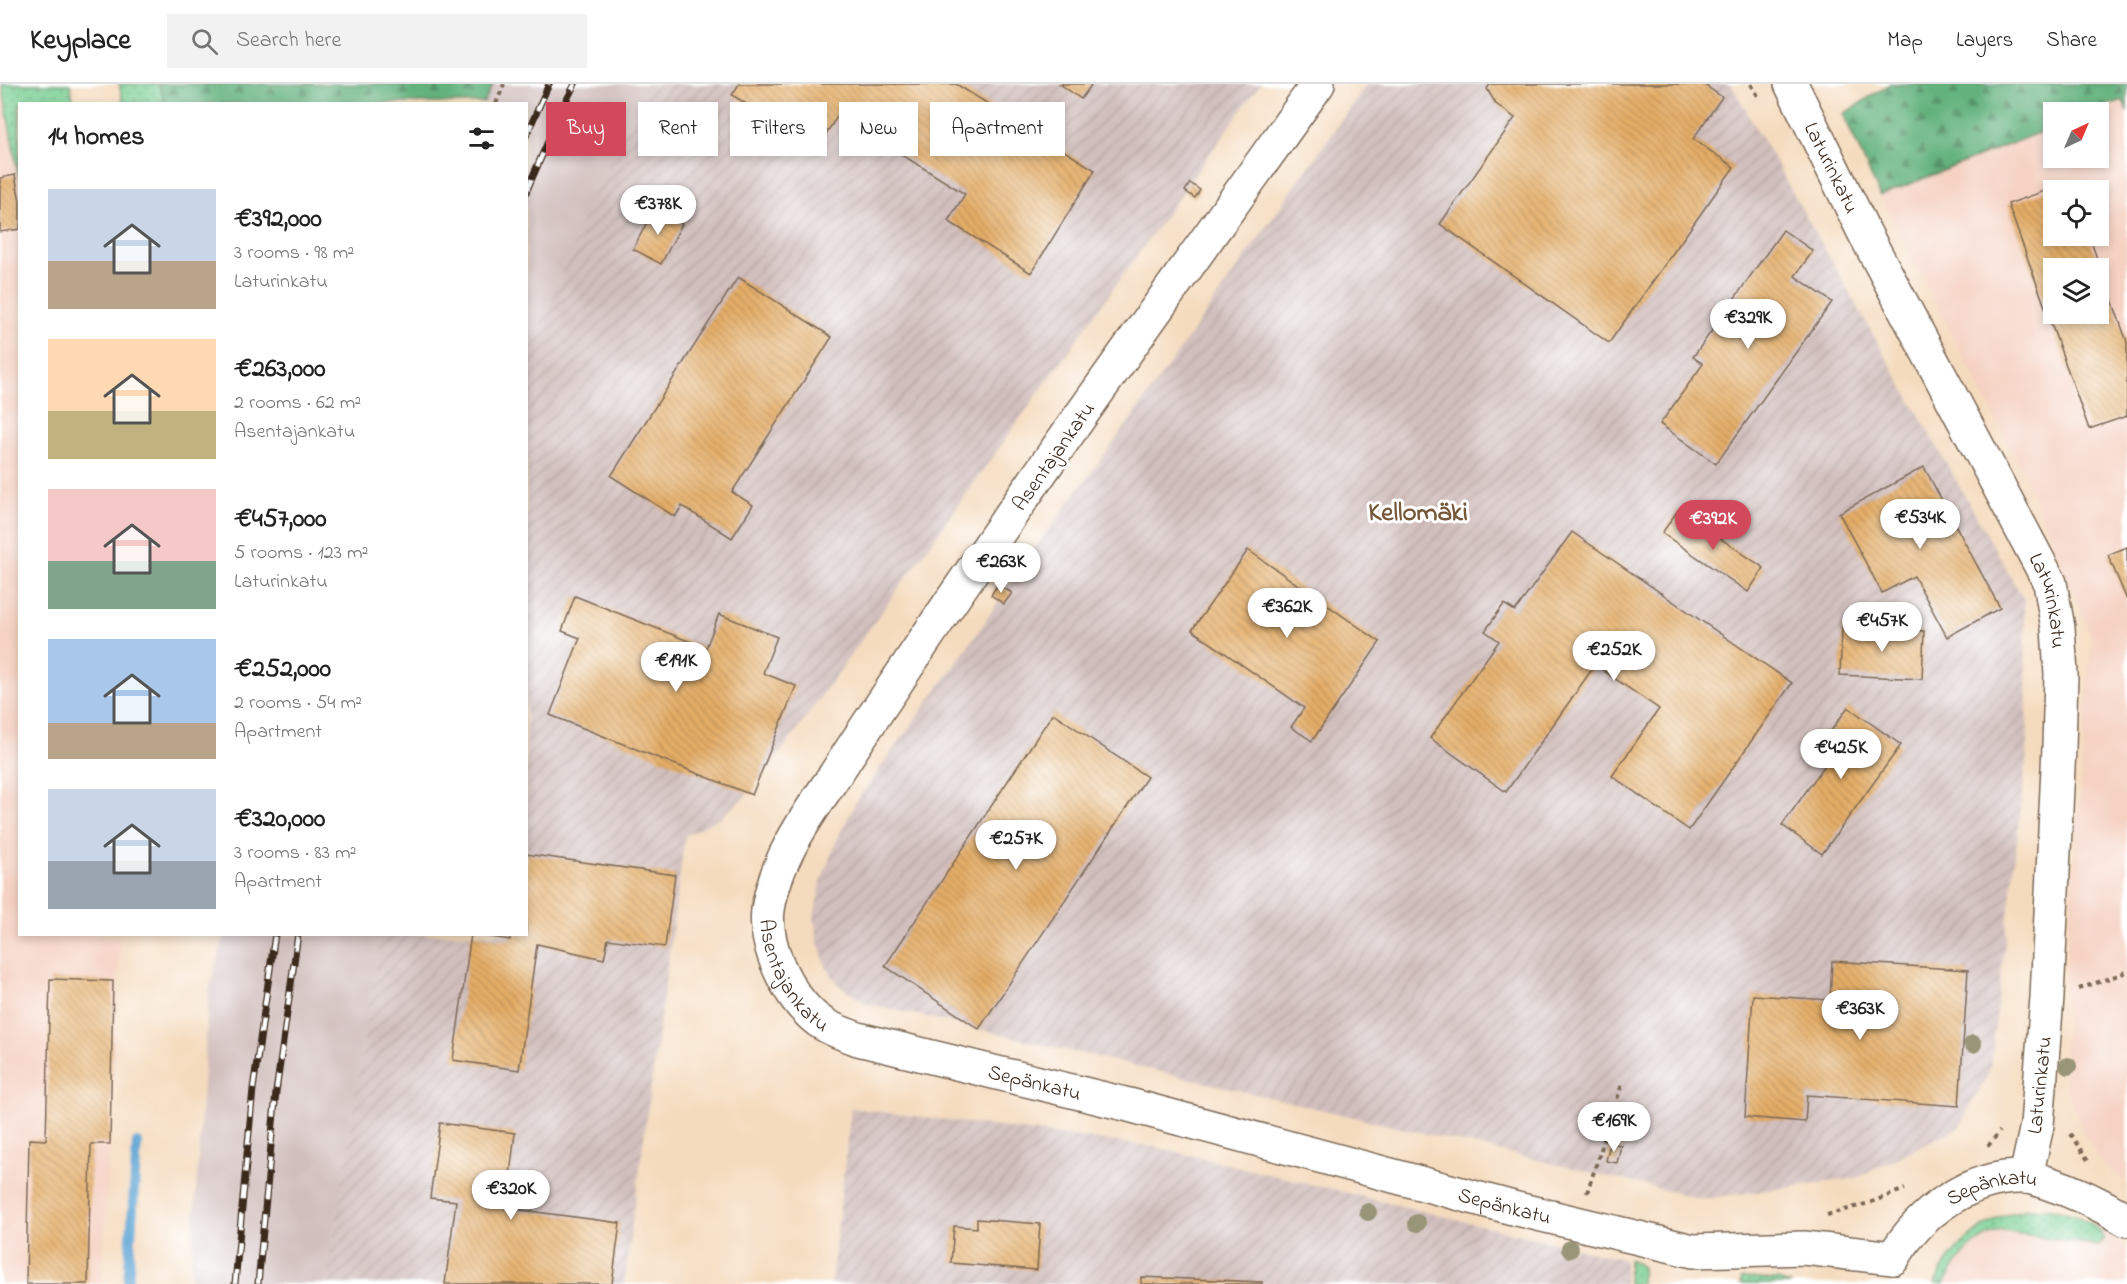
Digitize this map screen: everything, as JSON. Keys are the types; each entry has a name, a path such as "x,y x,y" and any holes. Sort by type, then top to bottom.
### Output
{"street":[{"name":"Asentajankatu","path":"858,1039 823,1024 800,1002 781,976 768,939 768,913 774,883 786,854 815,804 949,603 1318,84"},
{"name":"Laturinkatu","path":"1791,84 1864,231 2050,583 2058,628 2061,674 2047,997 2037,1125 2026,1177"},
{"name":"Sepänkatu","path":"858,1039 1129,1105 1513,1208 1693,1251 1804,1248 1893,1271 1904,1239 1930,1212 1981,1182 2026,1177 2074,1192 2127,1220"}],"path":[{"path":"497,102 504,84"},
{"path":"1751,84 1761,102"},
{"path":"2047,997 2083,988 2127,972"},
{"path":"1586,1196 1623,1084"},
{"path":"1984,1149 1992,1143 2001,1129"},
{"path":"1824,1216 1869,1203 1909,1187"}],"shaded area":[{"path":"0,84 3,84 18,168 18,936 118,936 120,957 102,1284 0,1284"},
{"path":"493,84 649,84 626,129 626,102 546,102 546,156 612,156 599,182 528,354 528,102 485,102"},
{"path":"649,84 1260,84 789,741 750,792 721,817 685,836 624,1284 326,1284 380,936 528,936 528,354 599,182 612,156 626,156 626,129 638,106 638,156 718,156 718,102 640,102"},
{"path":"1367,84 1731,84 2024,600 2028,745 1990,1070 1959,1127 1857,1178 1703,1199 866,1003 839,986 826,966 817,939 814,916 822,878 837,840 857,800 974,638 1031,553 1131,419"},
{"path":"2123,99 2127,112 2127,1181 2106,1168 2085,1136 2064,1085 2066,968 2092,638 2021,468 1880,196 2043,131 2043,168 2109,168 2109,105"},
{"path":"224,936 380,936 326,1284 190,1284 209,990"},
{"path":"851,1108 1156,1147 1625,1260 1624,1284 831,1284"},
{"path":"2027,1209 2054,1209 2083,1219 2127,1247 2127,1284 1935,1284 1945,1265 1974,1232 2002,1216"}],"green space":[{"path":"2,84 70,84 74,102 18,102 18,173"},
{"path":"119,84 161,84 166,102 123,102"},
{"path":"159,84 493,84 484,102 164,102"},
{"path":"1890,84 2127,84 2127,112 2123,100 2109,105 2109,102 2043,102 2043,131 1880,196 1843,114"},
{"path":"2027,1209 2051,1209 2074,1215 2090,1223 2104,1239 2099,1246 2002,1231 1991,1234 1974,1244 1955,1266 1944,1284 1935,1284 1946,1263 1970,1237 2006,1214"},
{"path":"1629,1259 1642,1267 1641,1284 1628,1284"},
{"path":"1742,1278 1778,1280 1791,1284 1740,1284"}],"building":[{"path":"739,84 956,84 985,102 930,102 930,156 1065,156 1065,151 1095,170 1031,273 948,221 965,194 904,156 918,156 918,102 839,102 839,116 827,132 827,102 743,102 732,95"},
{"path":"1060,84 1092,84 1081,99"},
{"path":"1490,84 1703,84 1722,97 1693,139 1734,167 1609,343 1440,224 1515,118 1496,104 1487,89"},
{"path":"15,175 18,191 18,229 0,232 0,178"},
{"path":"1190,183 1200,190 1195,198 1185,191"},
{"path":"2043,192 2043,246 2093,246 2097,258 2043,258 2043,301 2008,204"},
{"path":"654,209 682,224 661,264 633,249"},
{"path":"1783,230 1813,251 1795,276 1832,302 1716,464 1660,424 1703,364 1693,357"},
{"path":"738,277 832,337 732,492 753,505 732,538 682,506 675,517 611,476"},
{"path":"2109,292 2127,342 2127,416 2089,429 2051,324 2109,324"},
{"path":"1924,467 2000,608 1947,637 1914,576 1882,593 1839,513"},
{"path":"1678,510 1764,568 1748,592 1662,533"},
{"path":"1572,532 1792,683 1689,830 1612,776 1659,709 1595,665 1506,792 1430,738 1499,641 1485,631 1504,604 1515,611"},
{"path":"2127,547 2127,600 2108,555"},
{"path":"1248,550 1380,642 1312,741 1291,727 1304,708 1192,630"},
{"path":"998,584 1012,593 1004,604 991,595"},
{"path":"575,596 706,648 719,614 777,637 763,673 796,686 752,795 550,715 580,638 562,631"},
{"path":"1842,627 1924,631 1922,679 1840,675"},
{"path":"1848,707 1901,745 1822,854 1782,825 1835,751 1823,742"},
{"path":"1053,713 1147,777 979,1029 885,966"},
{"path":"528,854 675,875 665,947 608,939 604,959 537,944 519,1070 453,1060 471,936 510,940 510,936 528,936"},
{"path":"1832,961 1968,970 1959,1106 1807,1095 1805,1122 1745,1117 1753,995 1830,1000"},
{"path":"50,979 113,981 110,1144 91,1144 88,1284 26,1284 29,1139 46,1140"},
{"path":"440,1123 515,1133 506,1208 620,1223 612,1284 445,1284 456,1201 430,1198"},
{"path":"1610,1143 1621,1145 1617,1163 1606,1161"},
{"path":"977,1219 1040,1224 1037,1270 951,1263 954,1226 977,1228"},
{"path":"1141,1277 1262,1282 1262,1284 1141,1284"}],"waterway":[{"path":"128,1284 137,1143"}],"railway":[{"path":"528,131 549,84"},
{"path":"528,187 575,84"},
{"path":"235,1284 253,1089 275,936"},
{"path":"258,1284 276,1092 298,936"}],"district":[{"name":"Kellomäki","path":"1418,511"}]}
